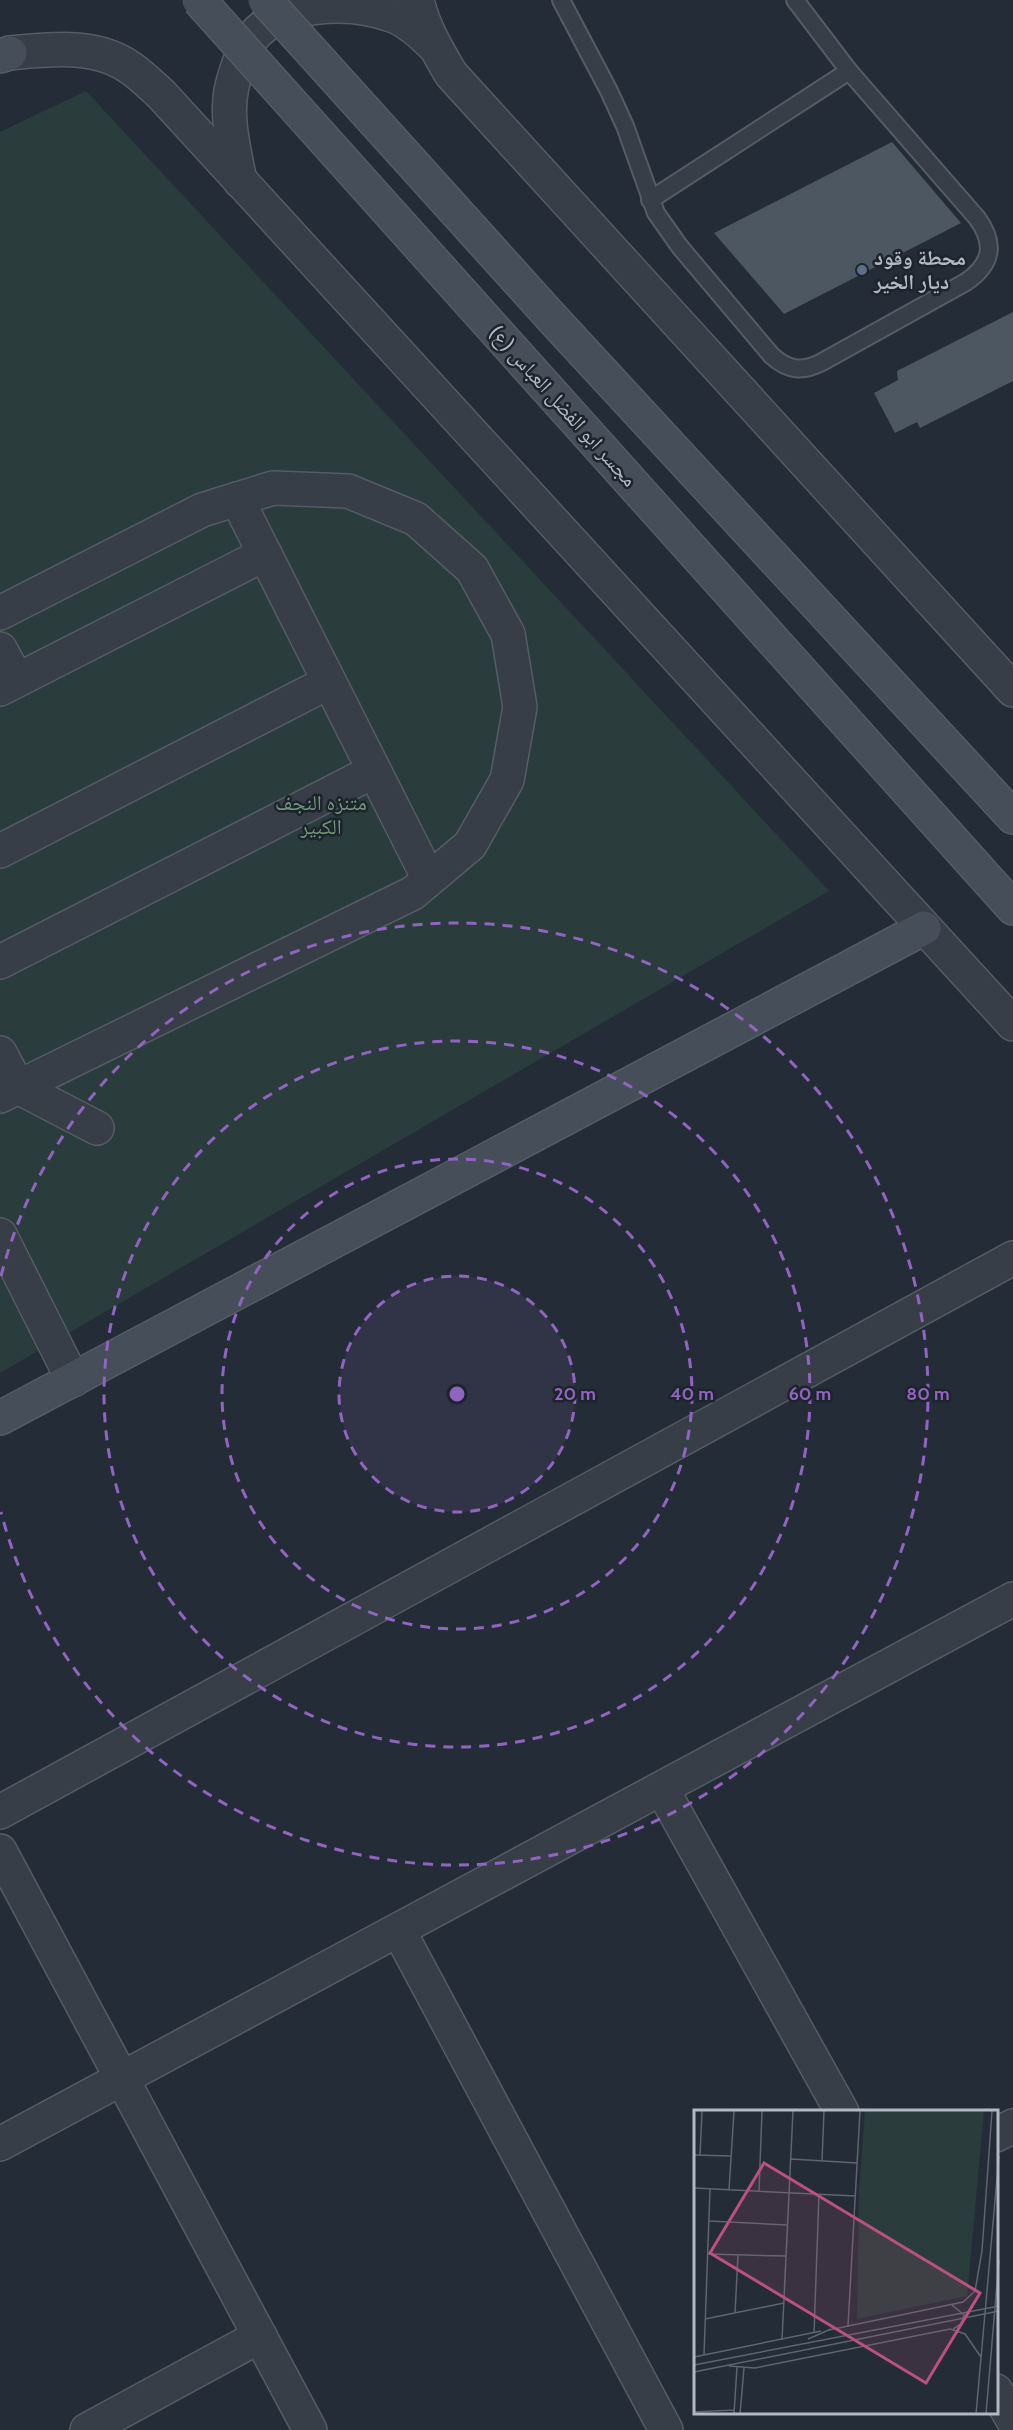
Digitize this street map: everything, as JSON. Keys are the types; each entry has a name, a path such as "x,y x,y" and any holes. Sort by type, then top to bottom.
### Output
{"main road":[{"name":"مجسر ابو الفضل العباس (ع)","path":"199,0 1013,908"},
{"path":"266,0 552,318 1013,817"},
{"path":"0,1419 924,928"}],"street":[{"path":"417,0 421,17 434,46 451,74 1013,690"},
{"path":"240,181 230,129 232,87 250,40 265,23 290,10 310,5 334,2 356,3 399,18 418,30 434,46"},
{"path":"5,55 55,49 94,52 130,68 160,94 1013,1024"},
{"path":"0,613 202,510 273,488 348,491 416,519 472,569 508,634 520,707 507,780 470,845 413,893 9,1092"},
{"path":"237,499 429,879"},
{"path":"0,649 6,681 265,554"},
{"path":"0,851 329,682"},
{"path":"0,962 374,771"},
{"path":"0,1053 9,1092"},
{"path":"9,1092 97,1128"},
{"path":"0,1235 73,1380"},
{"path":"0,1812 1013,1258"},
{"path":"0,2144 1013,1599"},
{"path":"662,1789 841,2110"},
{"path":"0,1851 310,2430"},
{"path":"399,1931 666,2430"},
{"path":"998,2134 1013,2126"},
{"path":"87,2430 260,2336"},
{"path":"998,2394 1013,2420"}],"lane":[{"path":"561,0 617,109 639,163 650,200 667,230 772,356 782,365 796,369 816,365 966,282 978,273 987,261 989,246 986,230 849,71 795,0"},
{"path":"650,200 849,71"}],"green space":[{"name":"متنزه النجف الكبير","path":"86,91 829,891 0,1373 0,132"}],"building":[{"path":"892,142 961,223 784,314 714,233"},
{"path":"1013,312 1013,381 920,428 917,422 895,433 874,393 898,380 897,371"}],"place":[{"name":"محطة وقود ديار الخير","path":"862,270"}]}
